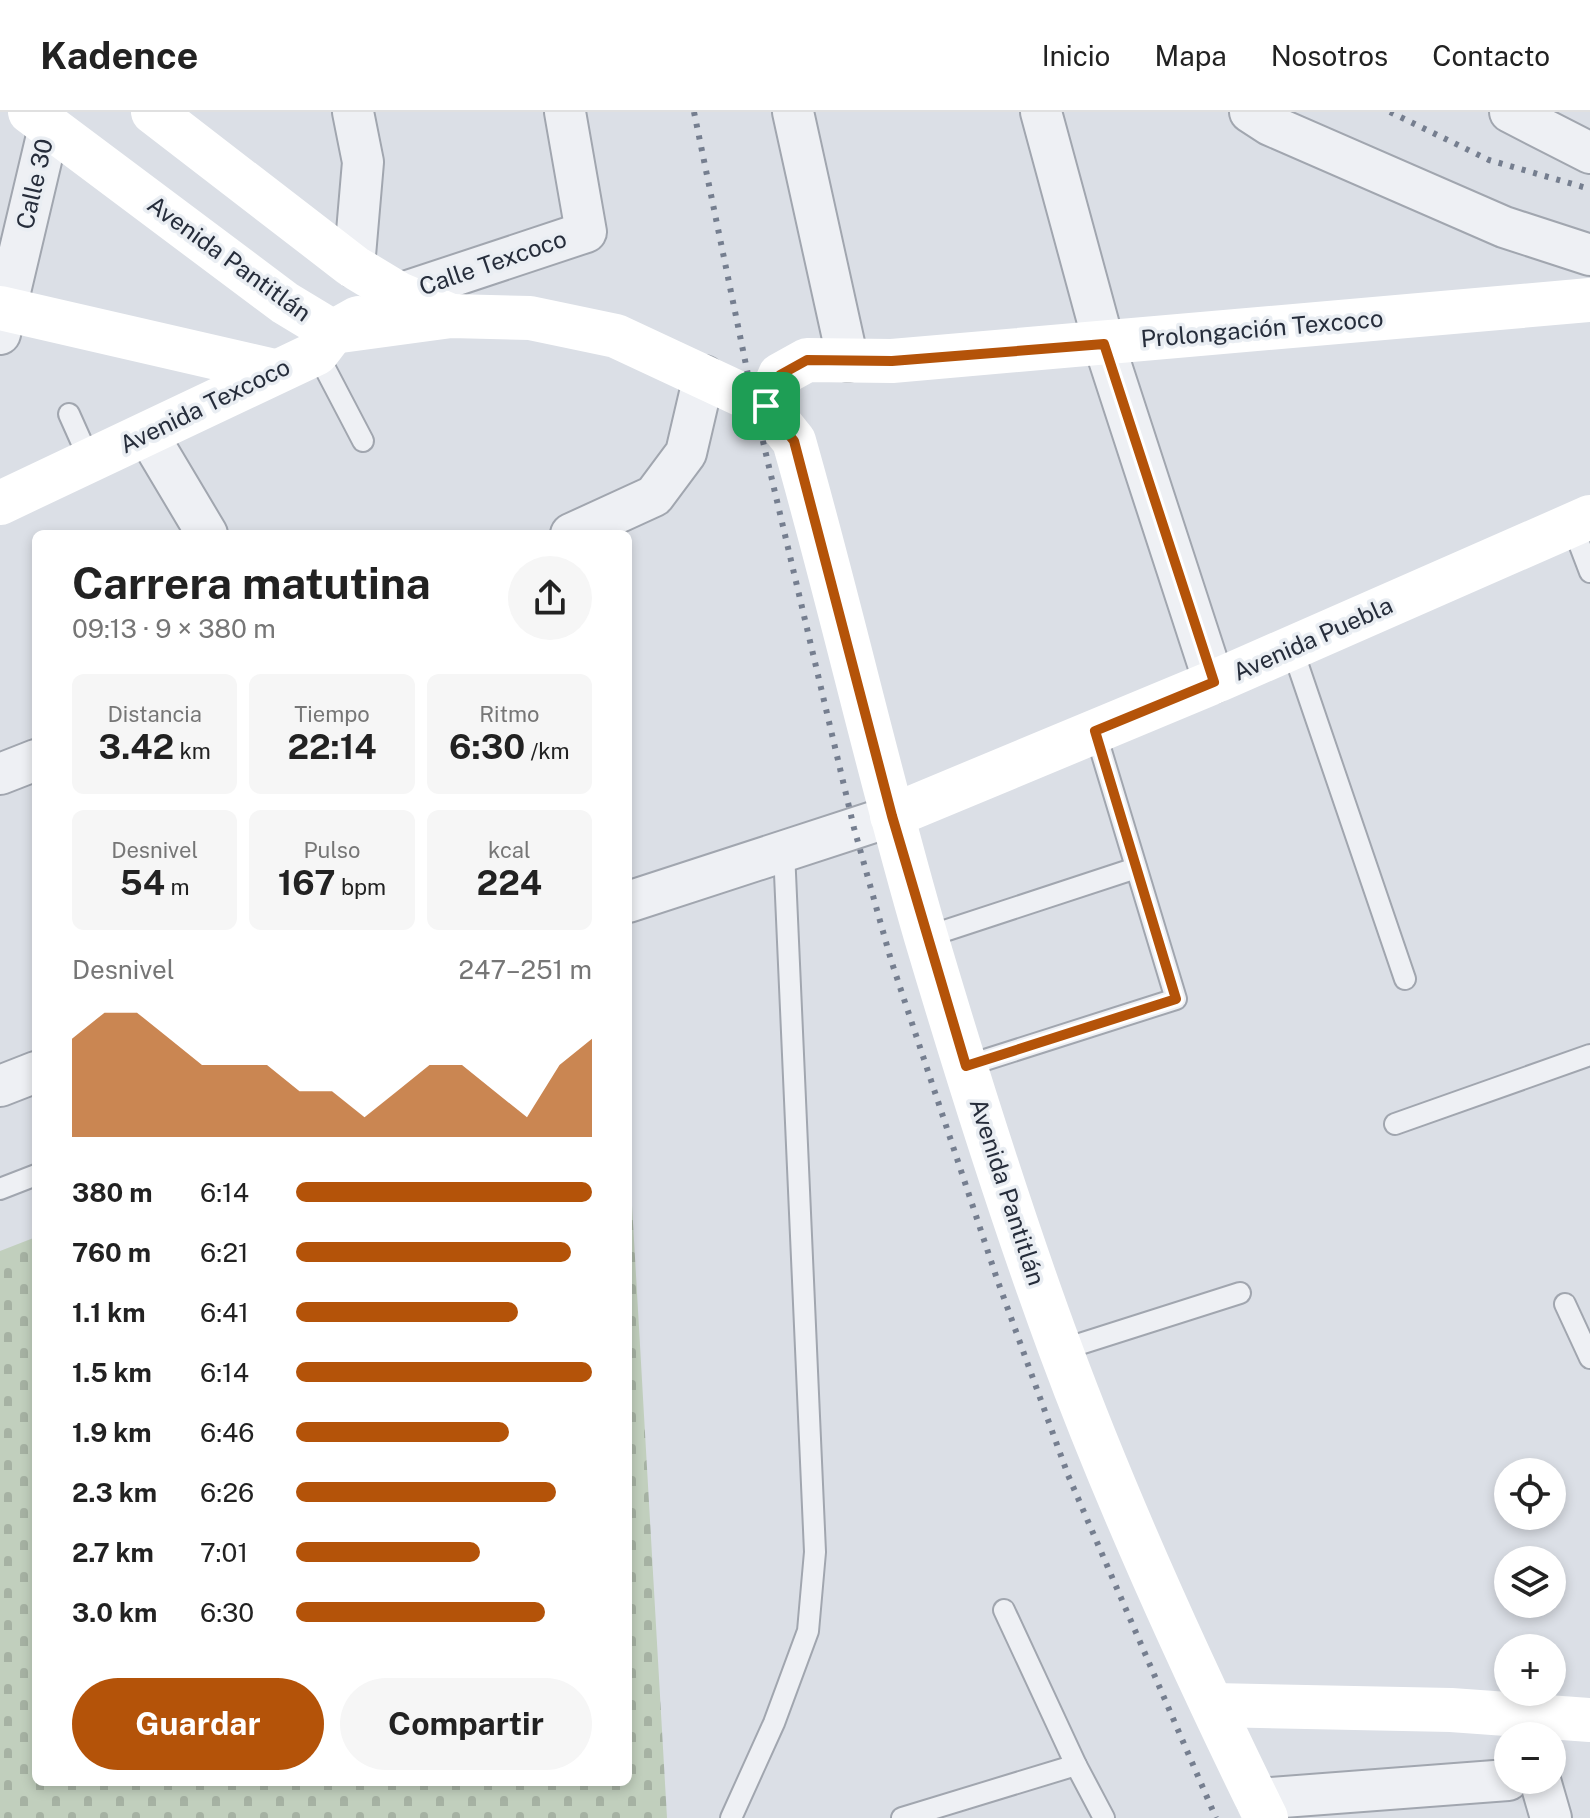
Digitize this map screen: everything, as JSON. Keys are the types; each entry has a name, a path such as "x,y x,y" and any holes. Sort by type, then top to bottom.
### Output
{"main road":[{"name":"Avenida Pantitlán","path":"153,112 354,267 399,294 451,316"},
{"name":"Avenida Pantitlán","path":"39,119 285,303 325,342 451,316 530,318 616,336 766,406 794,441 926,937 1010,1204 1061,1350 1144,1556 1262,1809"},
{"name":"Avenida Texcoco","path":"0,503 148,435 274,371 399,294"},
{"name":"Prolongación Texcoco","path":"766,406 780,375 807,360 892,361 1590,300"},
{"path":"2,317 274,371"},
{"name":"Avenida Puebla","path":"892,816 1214,682 1581,521"},
{"path":"1213,1705 1451,1710 1590,1720"}],"street":[{"path":"353,112 363,162 354,267"},
{"name":"Calle Texcoco","path":"399,294 586,232 565,112"},
{"path":"793,112 848,361"},
{"path":"1041,112 1104,344 1214,682"},
{"path":"1250,112 1270,125 1504,227 1590,255"},
{"path":"1510,112 1590,153"},
{"name":"Calle 30","path":"2,317 39,119"},
{"path":"580,530 654,496 686,453 704,376"},
{"path":"148,435 205,530"},
{"path":"0,774 32,762"},
{"name":"Avenida Puebla","path":"632,901 892,816"},
{"path":"0,1086 32,1074"},
{"path":"1262,1809 1494,1782"},
{"path":"1544,1794 1551,1818"}],"lane":[{"path":"325,342 363,441"},
{"path":"69,414 90,461"},
{"path":"1581,521 1590,572"},
{"path":"1292,648 1405,979"},
{"path":"966,1066 1176,999 1095,731"},
{"path":"731,1818 774,1723 808,1631 815,1552 784,851"},
{"path":"926,937 1136,868"},
{"path":"1395,1124 1590,1055"},
{"path":"0,1189 32,1177"},
{"path":"1061,1350 1240,1293"},
{"path":"1565,1304 1590,1358"},
{"path":"1004,1610 1104,1818"},
{"path":"902,1818 1076,1765"}],"green space":[{"path":"632,1205 667,1818 0,1818 0,1251 32,1239 32,1786 632,1786"}],"railway":[{"path":"694,112 753,399 854,828 891,960 997,1279 1068,1475 1216,1818"},
{"path":"1390,112 1489,160 1590,189"}],"route":[{"path":"1104,344 1214,682 1095,731 1176,999 966,1066 892,816 794,441 766,406 780,375 807,360 892,361 1104,344"}]}
